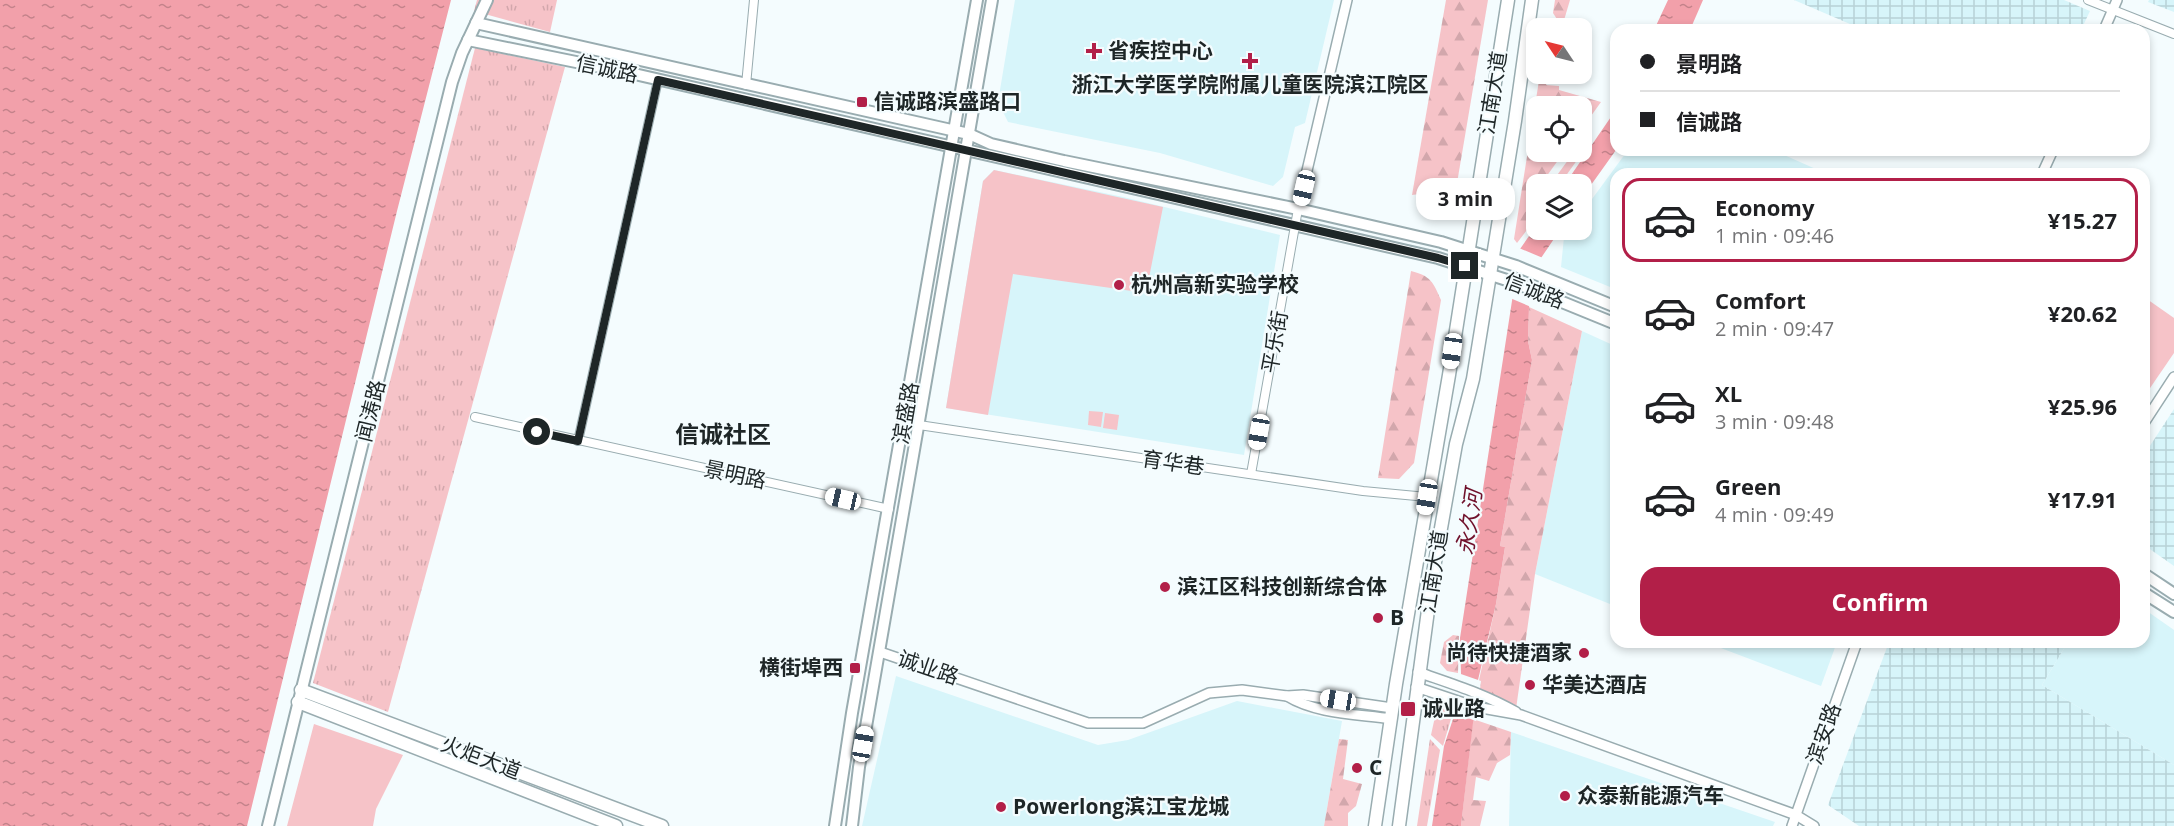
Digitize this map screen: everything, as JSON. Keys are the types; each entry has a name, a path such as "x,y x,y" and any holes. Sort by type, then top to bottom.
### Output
{"main road":[{"name":"闻涛路","path":"268,826 452,82 487,0"},
{"name":"滨盛路","path":"835,826 852,713 977,0"},
{"name":"滨盛路","path":"852,826 859,767 992,0"},
{"name":"江南大道","path":"1375,826 1508,0"},
{"name":"江南大道","path":"1399,826 1433,573 1456,444 1473,379 1532,0"},
{"name":"信诚路","path":"476,23 969,134 991,144 1064,161 1299,209 1441,242 1516,266 1610,304"},
{"name":"信诚路","path":"468,40 658,80 1438,258 1513,282 1610,321"},
{"path":"2150,578 2174,594"},
{"path":"2150,597 2174,612"},
{"name":"火炬大道","path":"299,696 616,826"},
{"name":"火炬大道","path":"299,696 662,826"}],"street":[{"path":"746,85 754,0"},
{"name":"平乐街","path":"1251,474 1295,226 1347,0"},
{"path":"2088,0 2147,24"},
{"path":"2107,24 2117,0"},
{"path":"2150,25 2174,34"},
{"path":"578,441 658,80"},
{"path":"2150,414 2174,377"},
{"name":"景明路","path":"476,417 889,509"},
{"name":"育华巷","path":"919,425 1363,491 1427,497"},
{"name":"滨安路","path":"1792,826 1855,648"},
{"name":"诚业路","path":"880,652 1088,723 1143,723 1209,693 1242,690 1287,696 1303,695 1392,714"},
{"path":"1419,672 1497,701 1521,715 1796,815 1814,826"},
{"path":"1416,687 1485,710 1521,715"}],"shaded area":[{"path":"1015,0 1334,0 1305,123 1295,127 1283,177 1273,186 1160,153 1008,122 998,102"},
{"path":"1794,0 2064,0 2090,11 2084,24 1850,24"},
{"path":"2149,0 2174,0 2174,12 2148,2"},
{"path":"1624,156 1786,156 1814,168 1615,168"},
{"name":"杭州高新实验学校","path":"994,170 1123,197 1280,235 1244,455 946,408 983,181"},
{"path":"1610,175 1610,287 1561,267 1564,240 1592,240 1592,199"},
{"path":"1582,331 1610,344 1610,604 1535,574"},
{"path":"2174,409 2174,566 2150,549 2150,446"},
{"path":"2150,613 2174,630 2174,765 2042,685 2064,648 2150,648"},
{"path":"1721,648 1835,648 1821,686"},
{"path":"1887,648 2064,648 2042,685 2174,765 2174,826 1859,826 1828,805"},
{"path":"896,676 1098,745 1128,740 1237,701 1342,721 1324,826 862,826"},
{"path":"1511,732 1775,822 1773,826 1509,826"}],"green space":[{"path":"477,0 557,0 550,32 474,11"},
{"path":"1446,0 1488,0 1456,189 1412,195"},
{"path":"1555,0 1570,0 1565,18 1556,18 1553,13"},
{"path":"475,48 565,67 388,712 313,683"},
{"path":"1538,84 1546,84 1559,86 1559,90 1580,96 1537,96"},
{"path":"1592,99 1601,102 1592,115"},
{"path":"1526,162 1557,162 1548,174 1526,174 1526,231 1517,243 1514,239"},
{"path":"1567,162 1576,162 1567,174 1558,174"},
{"path":"994,170 1163,207 1146,293 1013,274 988,415 946,408 983,181"},
{"path":"1411,271 1423,275 1430,281 1441,300 1414,463 1399,479 1378,478"},
{"path":"2150,301 2174,318 2174,353 2150,388"},
{"path":"1529,307 1582,331 1535,574 1516,709 1477,689 1496,604 1505,547 1500,546 1532,360 1528,341"},
{"path":"1089,411 1103,412 1101,427 1088,425"},
{"path":"1105,413 1119,415 1117,430 1103,428"},
{"path":"1453,635 1459,636 1458,673 1447,671 1440,663 1444,642"},
{"path":"1443,708 1453,712 1443,746 1431,735 1436,712"},
{"path":"1473,719 1511,732 1510,755 1497,763 1489,781 1476,777 1473,800 1486,801 1480,826 1461,826"},
{"path":"314,724 403,755 376,809 373,826 287,826"},
{"path":"1339,739 1348,740 1343,779 1362,784 1356,806 1348,813 1348,826 1324,826"},
{"path":"1430,739 1440,750 1427,826 1417,826"}],"water":[{"path":"0,0 451,0 397,211 247,826 0,826"},
{"path":"1668,0 1703,0 1693,24 1657,24"},
{"path":"1610,118 1612,156 1592,184 1592,174 1572,174 1580,162 1592,162 1592,145"},
{"path":"1526,240 1553,240 1541,258 1529,307 1528,341 1532,360 1500,546 1505,547 1496,604 1478,680 1461,826 1432,826 1444,746 1456,710 1461,674 1460,638 1520,249"}],"pier":[{"path":"1519,248 1543,258 1531,307 1510,298"},
{"path":"1458,673 1481,681 1476,721 1452,712"}],"place":[{"name":"省疾控中心","path":"1094,51"},
{"name":"浙江大学医学院附属儿童医院滨江院区","path":"1250,61"},
{"name":"信诚路滨盛路口","path":"862,102"},
{"name":"杭州高新实验学校","path":"1119,285"},
{"name":"滨江区科技创新综合体","path":"1165,587"},
{"name":"B","path":"1378,618"},
{"name":"尚待快捷酒家","path":"1584,653"},
{"name":"横街埠西","path":"855,668"},
{"name":"华美达酒店","path":"1530,685"},
{"name":"诚业路","path":"1408,709"},
{"name":"C","path":"1357,768"},
{"name":"众泰新能源汽车","path":"1565,796"},
{"name":"Powerlong滨江宝龙城","path":"1001,807"}],"district":[{"name":"信诚社区","path":"723,435"}],"route":[{"path":"537,432 578,441 658,80 1465,266"}],"water label":[{"name":"永久河","path":"1469,522"}]}
